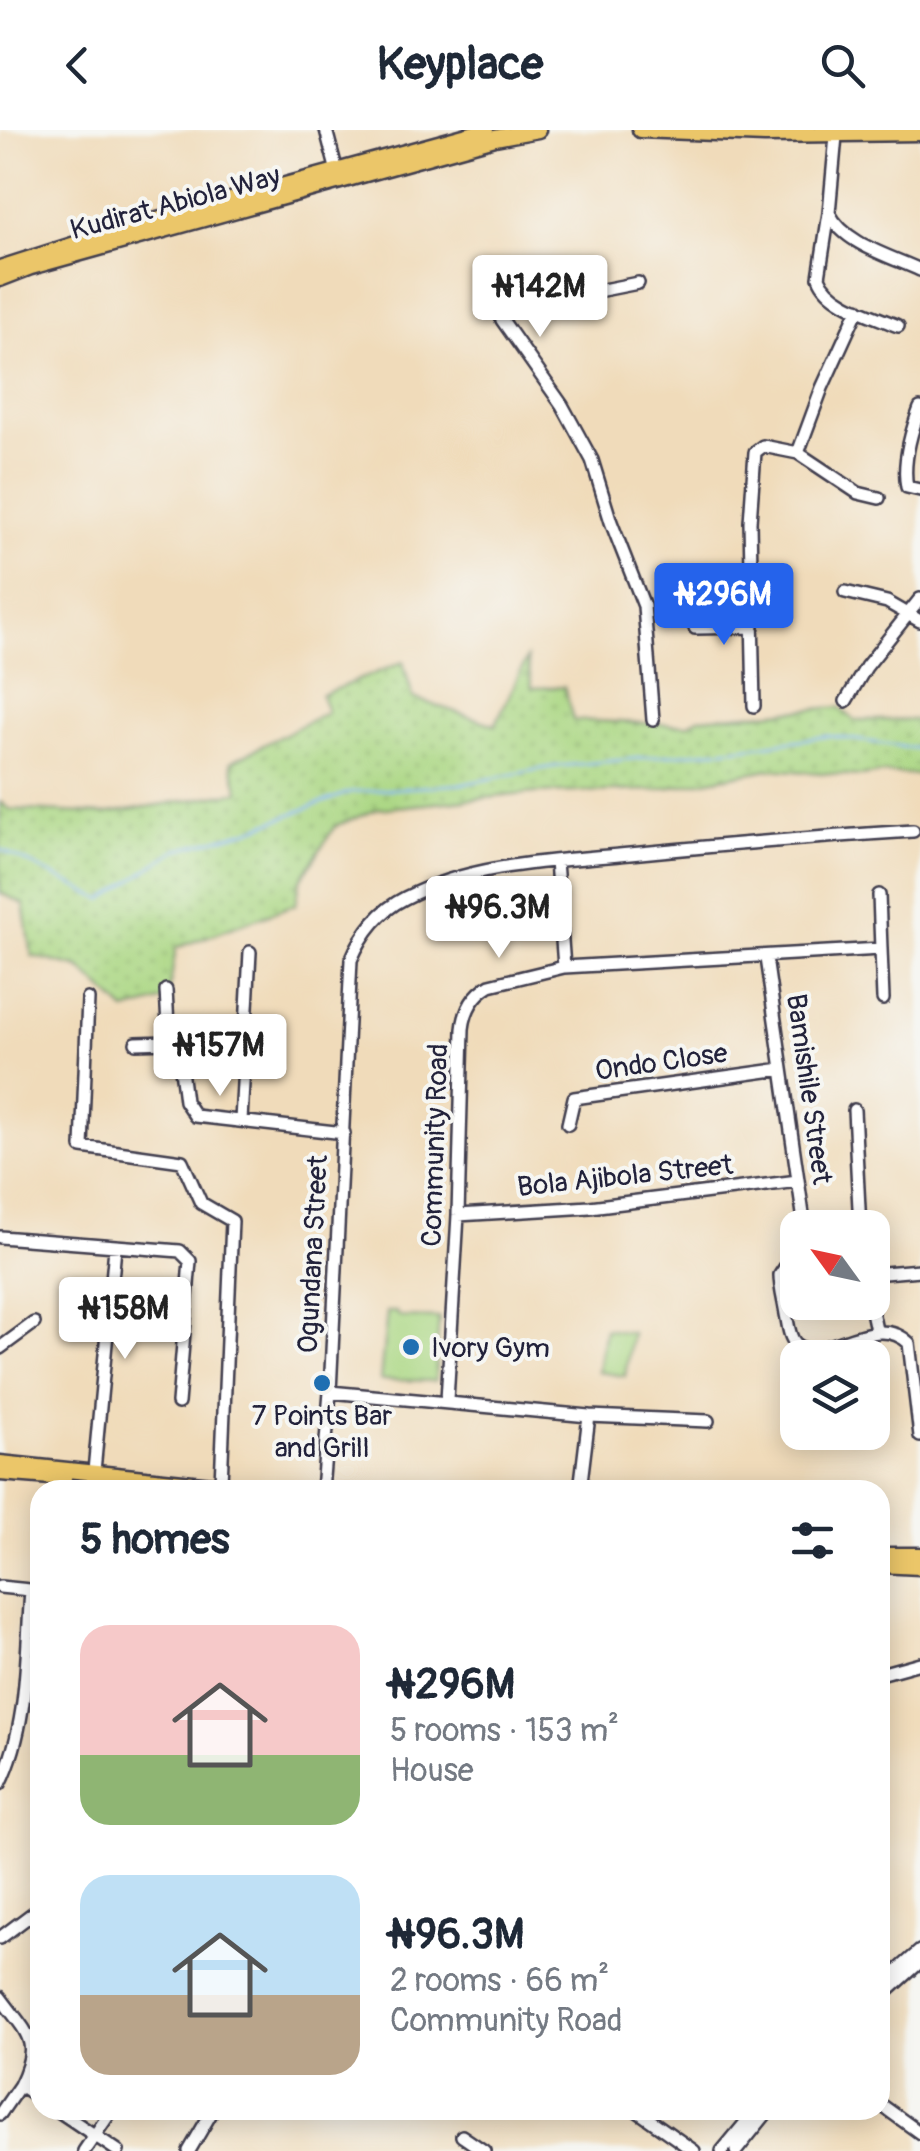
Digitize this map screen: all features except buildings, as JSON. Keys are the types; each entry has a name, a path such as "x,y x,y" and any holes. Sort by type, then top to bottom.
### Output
{"main road":[{"name":"Kudirat Abiola Way","path":"0,280 486,130"},
{"name":"Kudirat Abiola Way","path":"0,268 58,248 338,176 538,130"},
{"path":"640,130 836,136 920,133"},
{"path":"0,1463 181,1480"},
{"path":"0,1474 56,1480"},
{"path":"890,1555 920,1555"},
{"path":"890,1566 920,1568"}],"street":[{"path":"326,130 338,176"},
{"path":"836,136 819,277 827,291 898,326"},
{"path":"829,213 840,230 920,270"},
{"path":"638,282 512,308 502,320 562,405 592,460 644,606 653,720"},
{"path":"798,453 858,308"},
{"path":"913,488 905,476 912,428 920,408"},
{"path":"754,706 750,522 755,452 764,446 798,453 858,493 879,498"},
{"path":"844,592 887,602 920,621"},
{"path":"846,701 866,667 920,599"},
{"path":"695,628 753,627"},
{"name":"Ogundana Street","path":"323,1480 344,1133 350,960 360,938 378,917 401,899 436,884 485,871 556,861 913,831"},
{"path":"556,861 564,967"},
{"path":"879,895 883,999"},
{"name":"Community Road","path":"448,1400 465,1015 480,991 490,984 564,967 881,949"},
{"path":"241,1121 250,952"},
{"name":"Bamishile Street","path":"766,958 802,1210"},
{"path":"166,990 170,1042"},
{"path":"88,999 82,1147 182,1161 201,1203 232,1221 220,1480"},
{"path":"136,1044 170,1042 178,1046 185,1101 190,1110 207,1119 344,1133"},
{"name":"Ondo Close","path":"568,1124 574,1098 782,1069"},
{"path":"854,1110 859,1210"},
{"name":"Bola Ajibola Street","path":"458,1216 590,1207 798,1180"},
{"path":"0,1237 180,1251 190,1261 178,1403"},
{"path":"94,1471 115,1248"},
{"path":"890,1272 920,1270"},
{"path":"788,1320 796,1344 806,1349 876,1330 902,1336 909,1343 920,1436"},
{"path":"874,1320 876,1330"},
{"path":"0,1348 34,1322"},
{"path":"330,1392 589,1416 708,1421"},
{"path":"581,1480 589,1416"},
{"path":"0,1587 30,1590"},
{"path":"0,1784 11,1761 20,1725 30,1635"},
{"path":"890,1671 920,1663"},
{"path":"0,1938 30,1916"},
{"path":"890,1977 920,1951"},
{"path":"890,1989 920,1962"},
{"path":"0,1997 25,2030 30,2044"},
{"path":"0,2114 20,2086 30,2063"},
{"path":"20,2086 30,2092"},
{"path":"890,2111 920,2133"},
{"path":"72,2120 118,2151"},
{"path":"84,2151 105,2120"},
{"path":"189,2151 207,2120"},
{"path":"650,2120 694,2151"},
{"path":"722,2151 748,2120"},
{"path":"736,2151 761,2120"},
{"path":"462,2136 484,2151"}],"green space":[{"path":"527,658 532,688 564,687 573,720 688,725 698,718 839,707 854,720 920,720 920,775 860,776 769,769 657,790 534,793 378,809 335,826 300,881 296,904 176,948 168,999 126,1011 80,968 32,956 24,904 0,893 0,802 9,809 103,814 239,792 231,762 327,712 321,695 403,662 413,698 495,725"},
{"name":"Ivory Gym","path":"387,1312 396,1312 400,1317 439,1318 435,1381 380,1380"},
{"path":"605,1329 632,1333 625,1376 598,1372"}],"waterway":[{"path":"0,849 103,900 176,850 250,830 350,792 463,784 551,767 829,736 920,749"}],"place":[{"name":"Ivory Gym","path":"411,1347"},
{"name":"7 Points Bar and Grill","path":"322,1383"}]}
